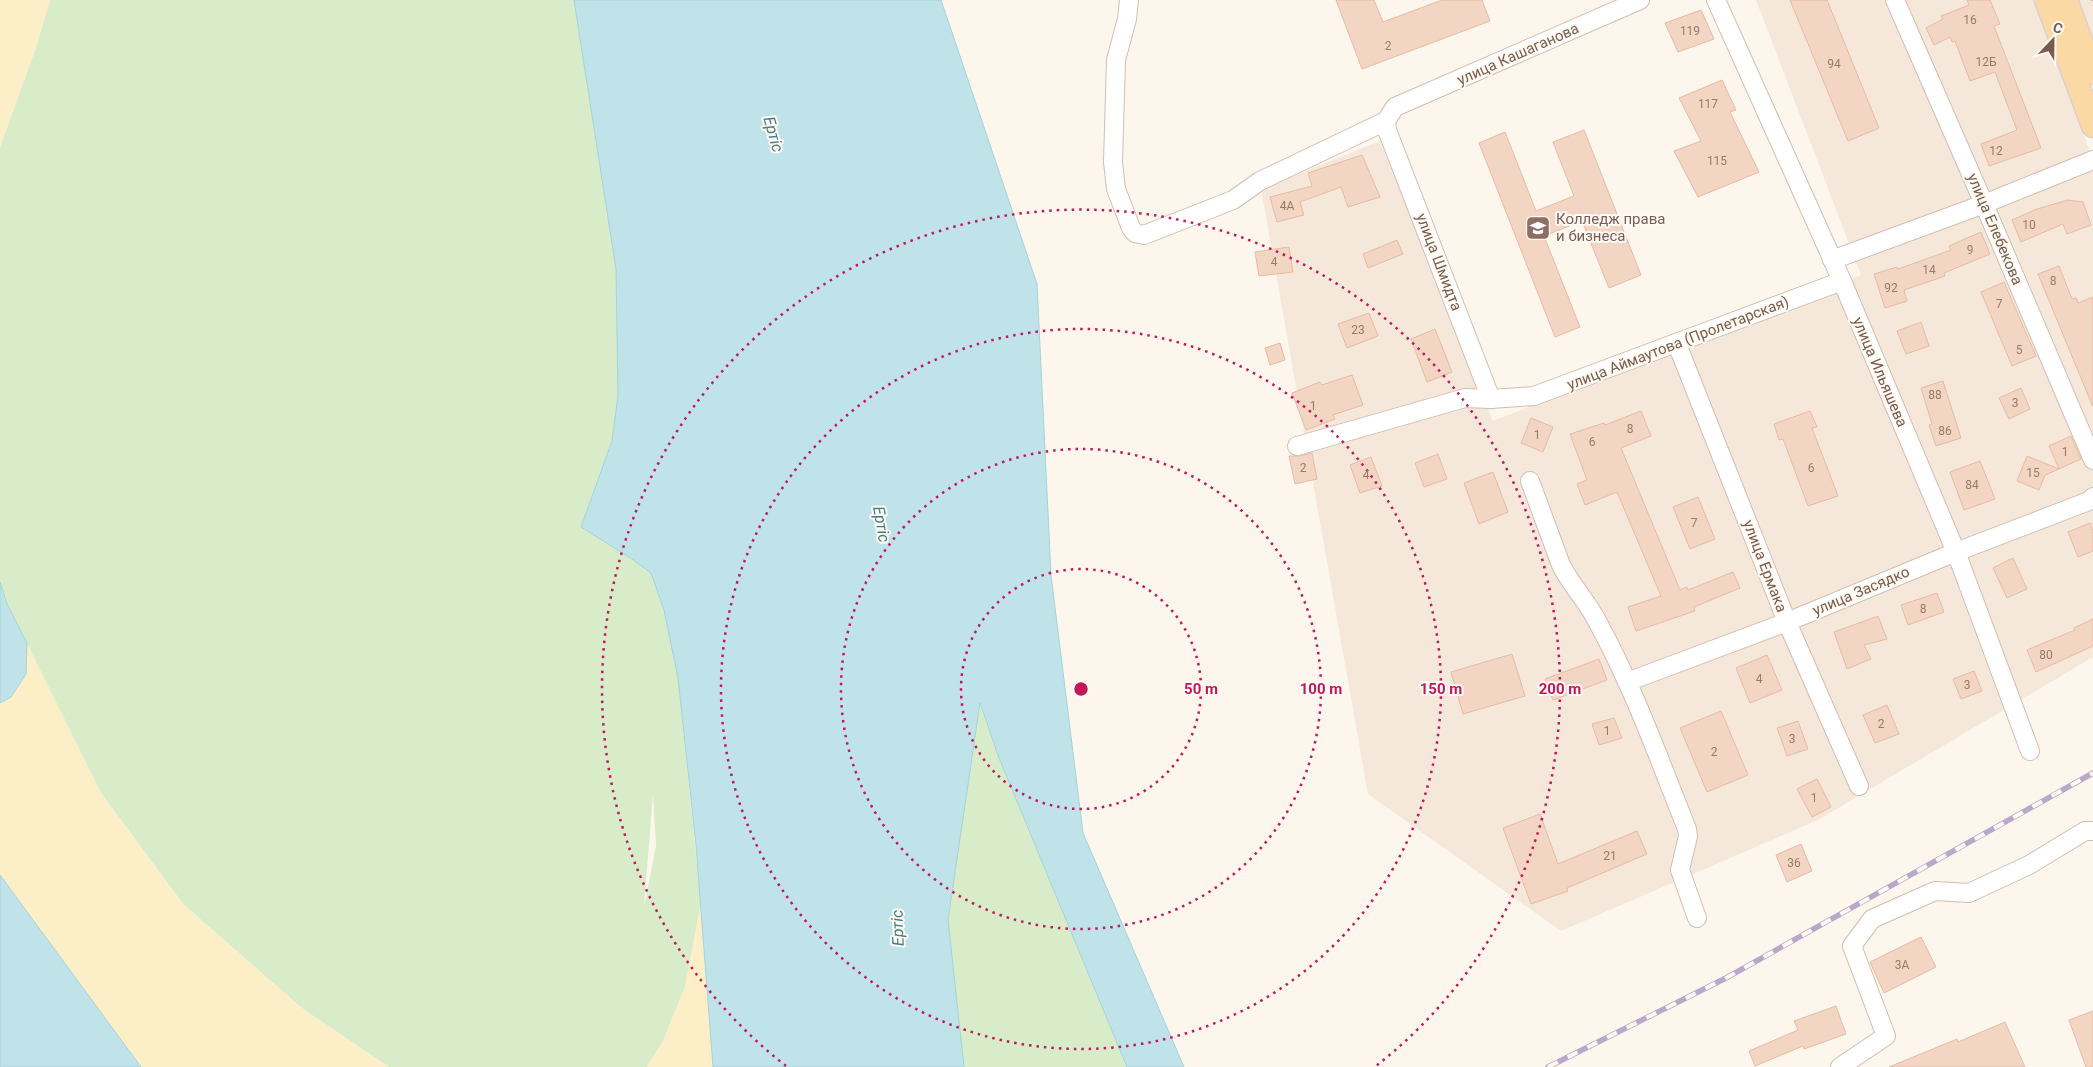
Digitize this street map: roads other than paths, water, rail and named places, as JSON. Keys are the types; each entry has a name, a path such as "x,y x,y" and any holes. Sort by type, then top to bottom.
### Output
{"main road":[{"path":"2046,0 2093,126"},
{"path":"2066,0 2093,73"}],"street":[{"name":"улица Кашаганова","path":"1129,0 1127,19 1116,60 1113,162 1116,189 1131,228 1138,234 1144,235 1233,200 1260,181 1391,114 1640,0"},
{"name":"улица Ильяшева","path":"1716,0 1842,281 1956,552 2030,751"},
{"name":"улица Елебекова","path":"1895,0 2093,460"},
{"name":"улица Шмидта","path":"1391,114 1387,130 1491,399"},
{"path":"1832,260 1984,204 2093,160"},
{"name":"улица Аймаутова (Пролетарская)","path":"1491,399 1534,396 1842,281"},
{"name":"улица Ермака","path":"1677,344 1787,622 1859,786"},
{"path":"1297,446 1465,398 1491,399"},
{"path":"1530,481 1567,578 1596,618 1627,682 1687,829 1688,836 1680,870 1697,918"},
{"name":"улица Засядко","path":"1627,682 1787,622 1956,552 2089,501 2093,497"},
{"path":"1840,1067 1886,1036 1852,946 1872,918 1935,891 1969,893 2029,865 2085,831 2093,831"}],"water":[{"name":"Ертіс","path":"574,0 941,0 1037,284 1051,575 1083,833 1184,1067 1127,1067 999,758 980,703 948,920 964,1067 713,1067 696,845 678,678 664,610 651,573 581,527 612,441 618,396 616,269"},
{"path":"0,582 7,604 27,643 26,674 11,697 0,703"},
{"path":"0,875 141,1067 0,1067"}],"railway":[{"path":"1548,1067 1726,978 2093,773"}],"place":[{"name":"Колледж права и бизнеса","path":"1538,228"}]}
